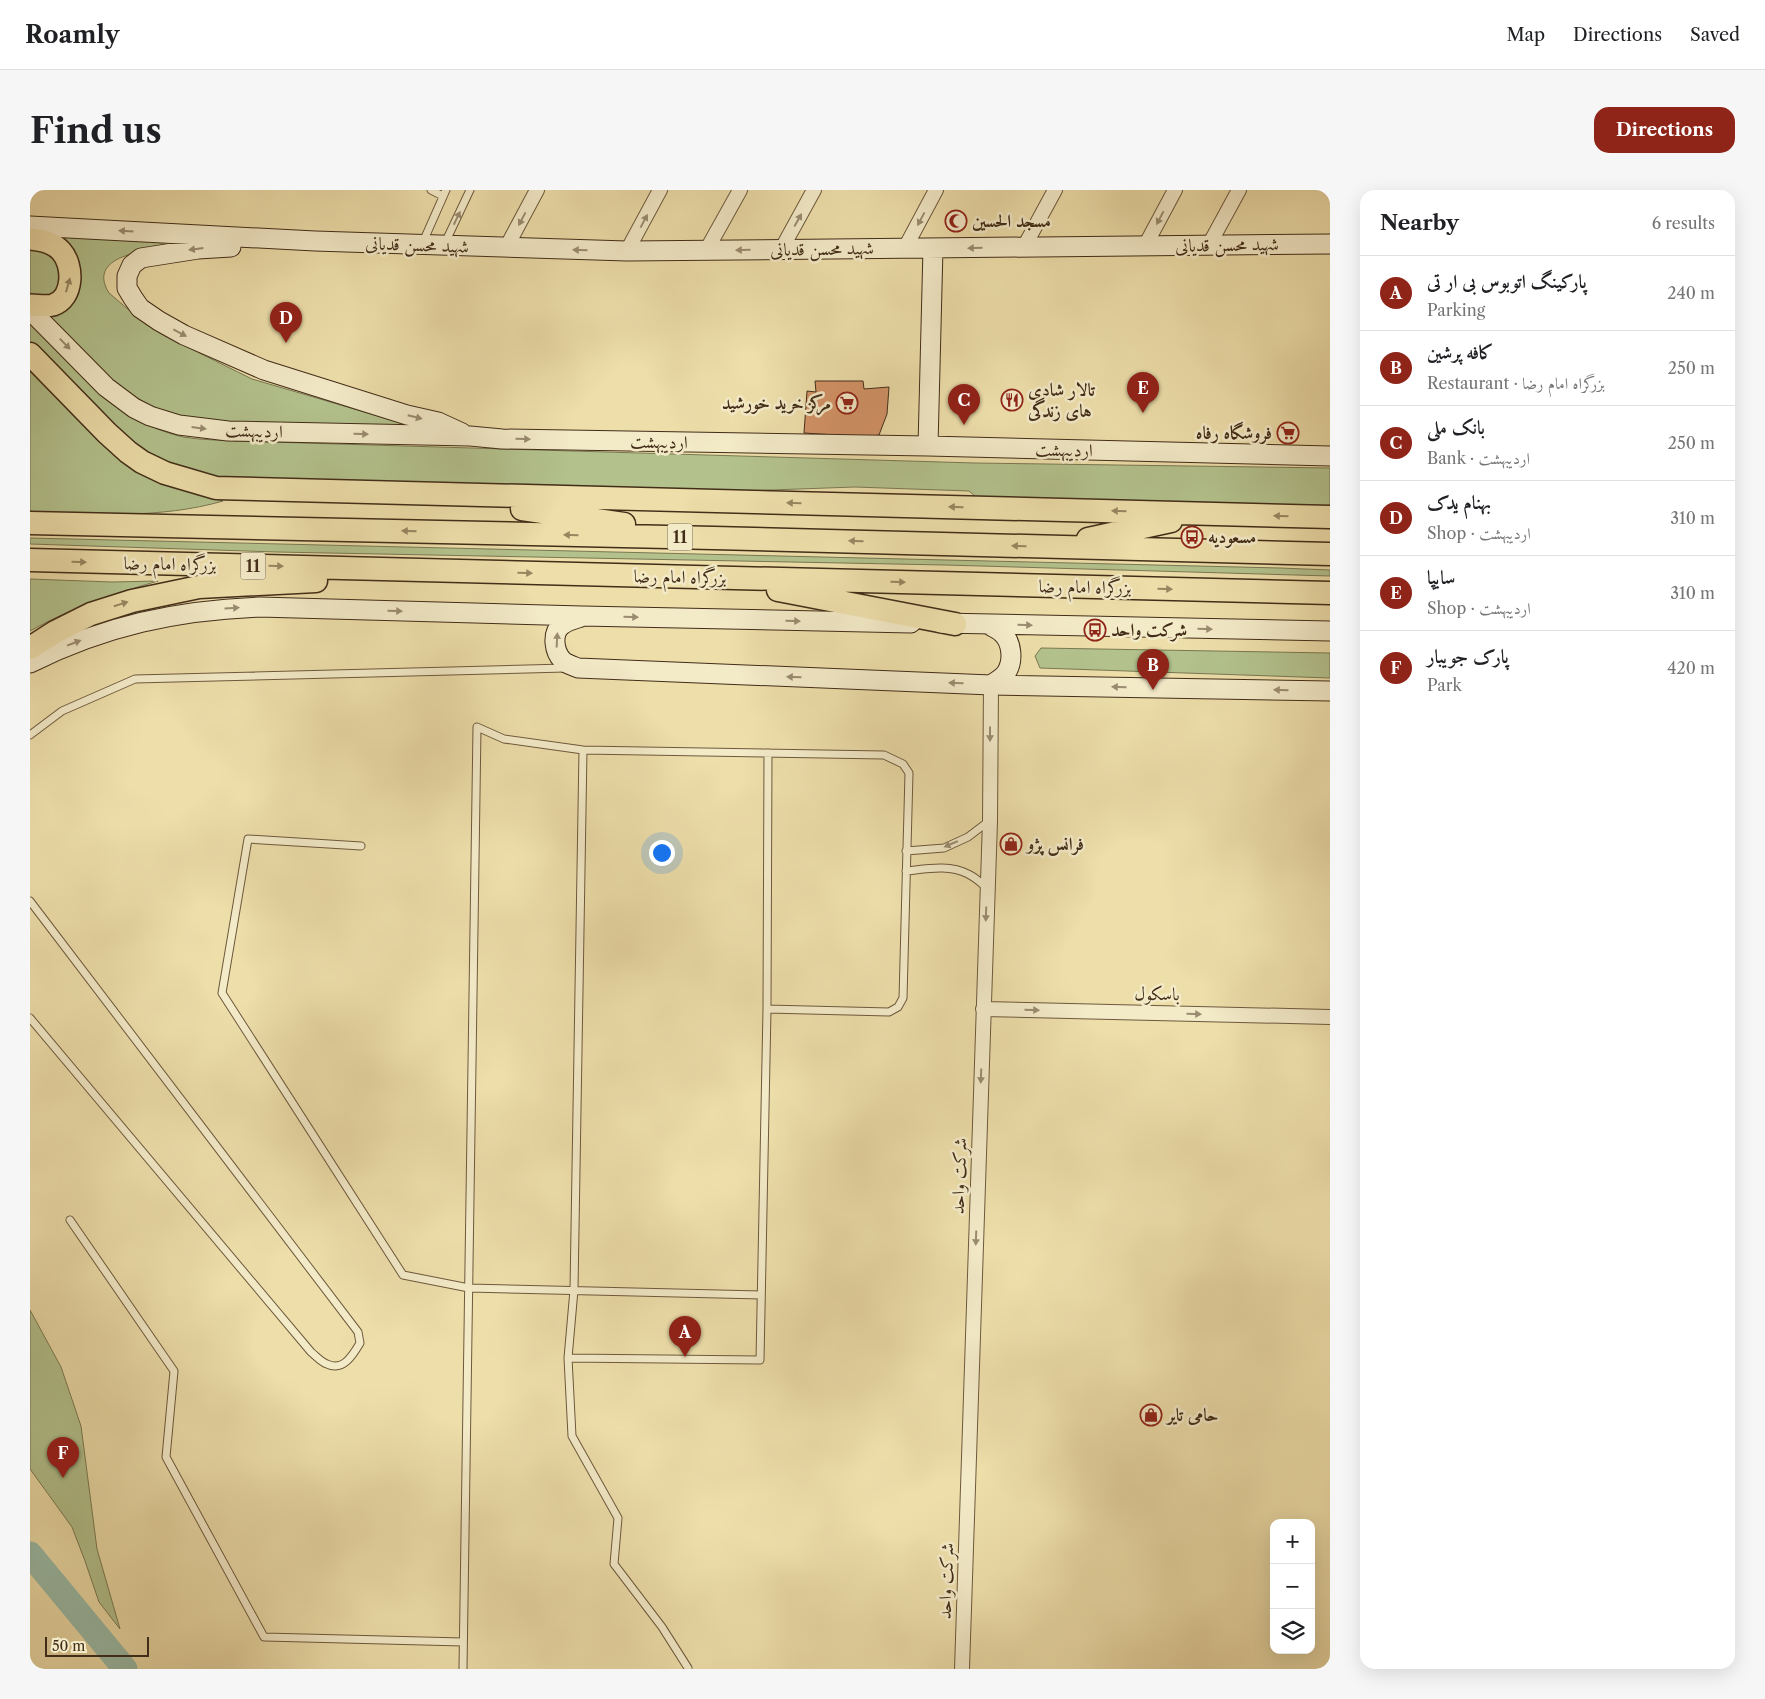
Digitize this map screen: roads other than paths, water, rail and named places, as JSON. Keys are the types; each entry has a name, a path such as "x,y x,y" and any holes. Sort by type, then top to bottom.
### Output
{"highway":[{"path":"30,354 117,443 142,462 172,475 216,488 235,490 1330,517"},
{"path":"427,494 714,538"},
{"path":"1050,547 1209,513"},
{"name":"11","path":"30,523 1330,554"},
{"name":"بزرگراه امام رضا","path":"30,560 1330,593"},
{"path":"30,648 55,632 91,614 132,601 199,587 476,571"},
{"path":"711,577 955,624"}],"main road":[{"path":"30,226 315,241"},
{"path":"30,239 47,241 61,251 67,260 71,275 69,285 60,300 54,305 30,305"},
{"name":"شهید محسن قدیانی","path":"315,241 627,251 1330,244"},
{"path":"315,241 198,249 141,258 132,265 127,276 127,288 140,308 159,321 184,335 255,366 407,415 438,422 470,436"},
{"path":"928,446 933,248"},
{"name":"اردیبهشت","path":"30,310 106,387 134,408 165,422 197,428 228,431 470,436 502,439 928,446 1330,456"},
{"path":"30,663 63,647 99,633 174,615 222,608 260,607 582,616 1330,631"},
{"path":"582,616 560,625 555,635 555,646 558,654 564,662 578,668 991,685 1330,691"},
{"path":"988,624 1002,633 1008,641 1011,652 1011,664 1006,675 991,685"}],"street":[{"path":"506,248 537,190"},
{"path":"627,251 660,190"},
{"path":"706,251 740,190"},
{"path":"781,250 814,190"},
{"path":"905,248 936,190"},
{"path":"1024,247 1055,190"},
{"path":"1145,246 1175,190"},
{"path":"1209,245 1239,190"},
{"name":"شرکت واحد","path":"962,1669 990,821 991,685"},
{"name":"باسکول","path":"983,1009 1330,1017"}],"lane":[{"path":"422,244 444,193 431,190"},
{"path":"444,246 470,190"},
{"path":"30,735 62,711 135,679 578,668"},
{"path":"463,1669 477,727 504,740 583,750 884,755 903,764 909,774 903,998 898,1007 888,1012 768,1009"},
{"path":"583,750 574,1290 568,1358 572,1436 618,1518 614,1564 662,1627 688,1668"},
{"path":"568,1358 760,1360 768,1009 768,753"},
{"path":"906,851 944,848 968,837 990,821"},
{"path":"361,846 248,839 222,993 403,1275 469,1288 761,1295"},
{"path":"906,871 940,868 954,869 968,874 987,888"},
{"path":"30,901 358,1332 360,1343 348,1361 340,1366 328,1365 311,1352 30,1018"},
{"path":"70,1220 174,1371 166,1457 264,1637 463,1642"}],"waterway":[{"path":"30,1554 125,1669"}],"place":[{"name":"مسجد الحسین","path":"956,221"},
{"name":"بهنام یدک","path":"286,343"},
{"name":"تالار شادی های زندگی","path":"1012,400"},
{"name":"مرکز خرید خورشید","path":"847,403"},
{"name":"سایپا","path":"1143,413"},
{"name":"بانک ملی","path":"964,425"},
{"name":"فروشگاه رفاه","path":"1288,433"},
{"name":"مسعودیه","path":"1192,537"},
{"name":"شرکت واحد","path":"1095,630"},
{"name":"کافه پرشین","path":"1153,690"},
{"name":"فرانس پژو","path":"1011,844"},
{"name":"پارکینگ اتوبوس بی ار تی","path":"685,1357"},
{"name":"حامی تایر","path":"1151,1415"},
{"name":"پارک جویبار","path":"63,1478"}]}
